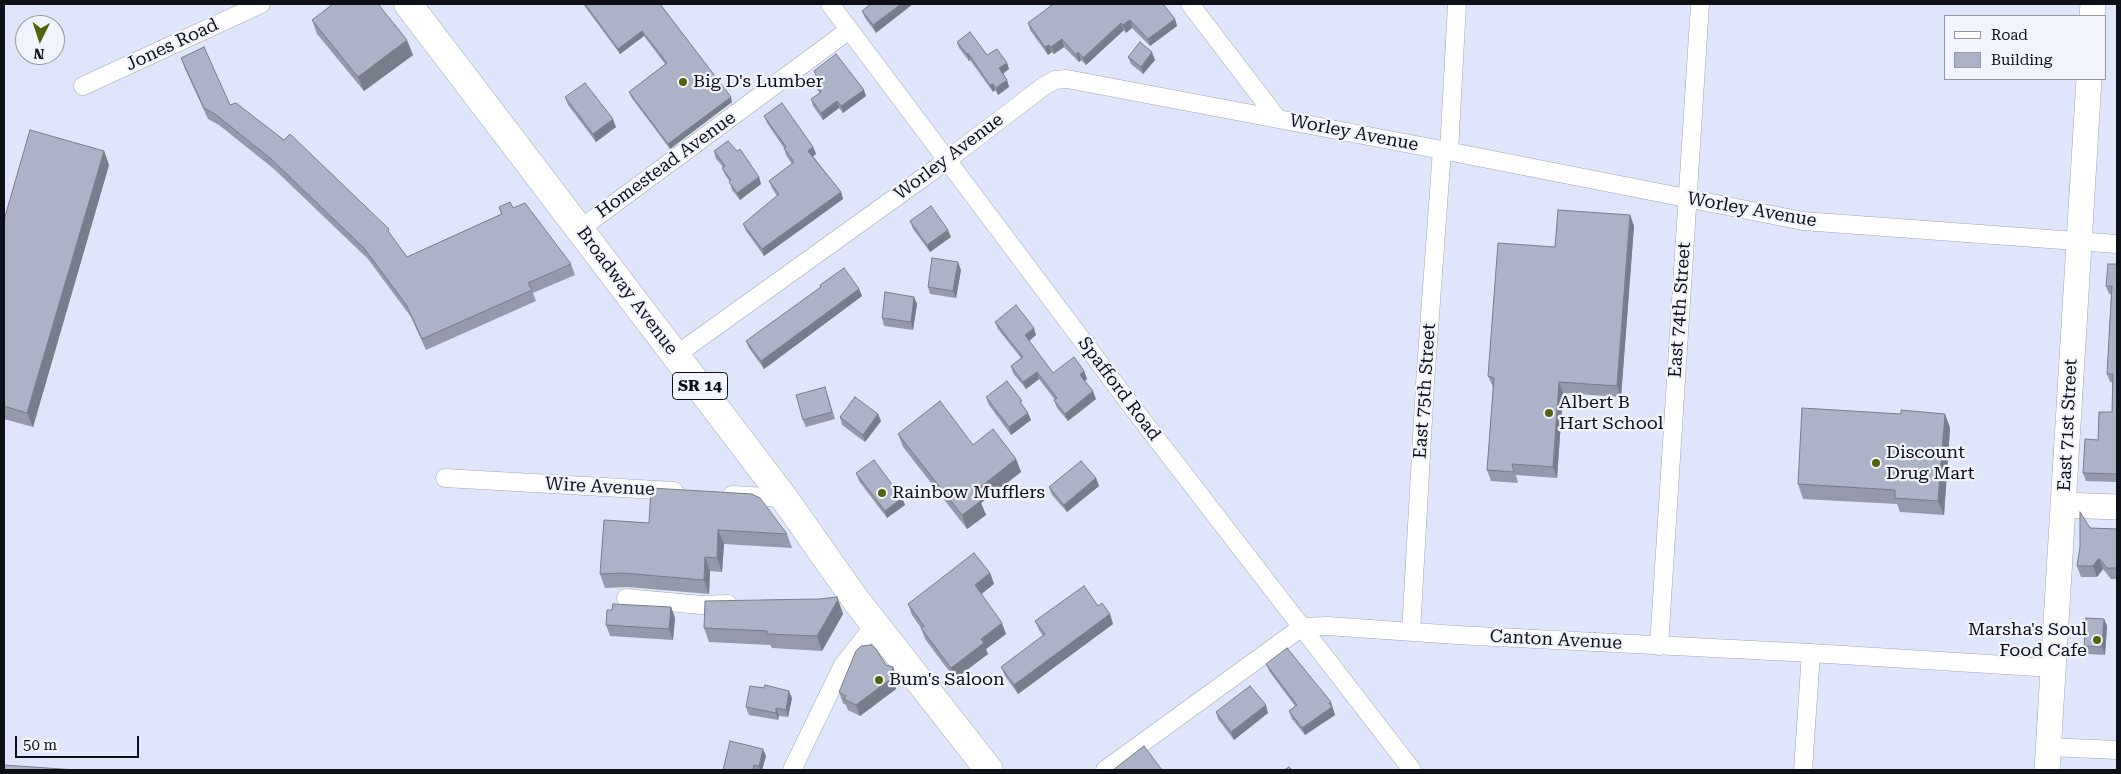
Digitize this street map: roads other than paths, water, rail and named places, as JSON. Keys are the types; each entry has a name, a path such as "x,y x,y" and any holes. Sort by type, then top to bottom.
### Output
{"main road":[{"name":"Broadway Avenue","path":"408,4 784,498 845,600 876,623 989,770"},
{"name":"East 71st Street","path":"2048,759 2088,80"},
{"path":"2063,505 2117,507"}],"street":[{"name":"Jones Road","path":"83,86 262,4"},
{"name":"Spafford Road","path":"830,4 1139,416 1412,770"},
{"path":"1190,4 1277,118"},
{"name":"East 75th Street","path":"1410,632 1425,384 1457,4"},
{"name":"East 74th Street","path":"1659,646 1700,4"},
{"name":"Homestead Avenue","path":"580,229 849,30"},
{"name":"Worley Avenue","path":"676,355 947,160 1044,86 1055,80 1067,79 1803,221 2117,244"},
{"name":"Wire Avenue","path":"445,478 696,492"},
{"path":"715,494 784,498"},
{"path":"626,598 702,605 748,604"},
{"path":"792,770 843,665 876,623"},
{"name":"Canton Avenue","path":"1302,627 1327,626 2053,668"},
{"path":"1105,770 1302,627"},
{"path":"1803,770 1810,653"},
{"path":"2048,759 2117,750"}],"place":[{"name":"Big D's Lumber","path":"683,82"},
{"name":"Albert B Hart School","path":"1549,413"},
{"name":"Discount Drug Mart","path":"1876,463"},
{"name":"Rainbow Mufflers","path":"882,493"},
{"name":"Marsha's Soul Food Cafe","path":"2097,640"},
{"name":"Bum's Saloon","path":"879,680"}]}
